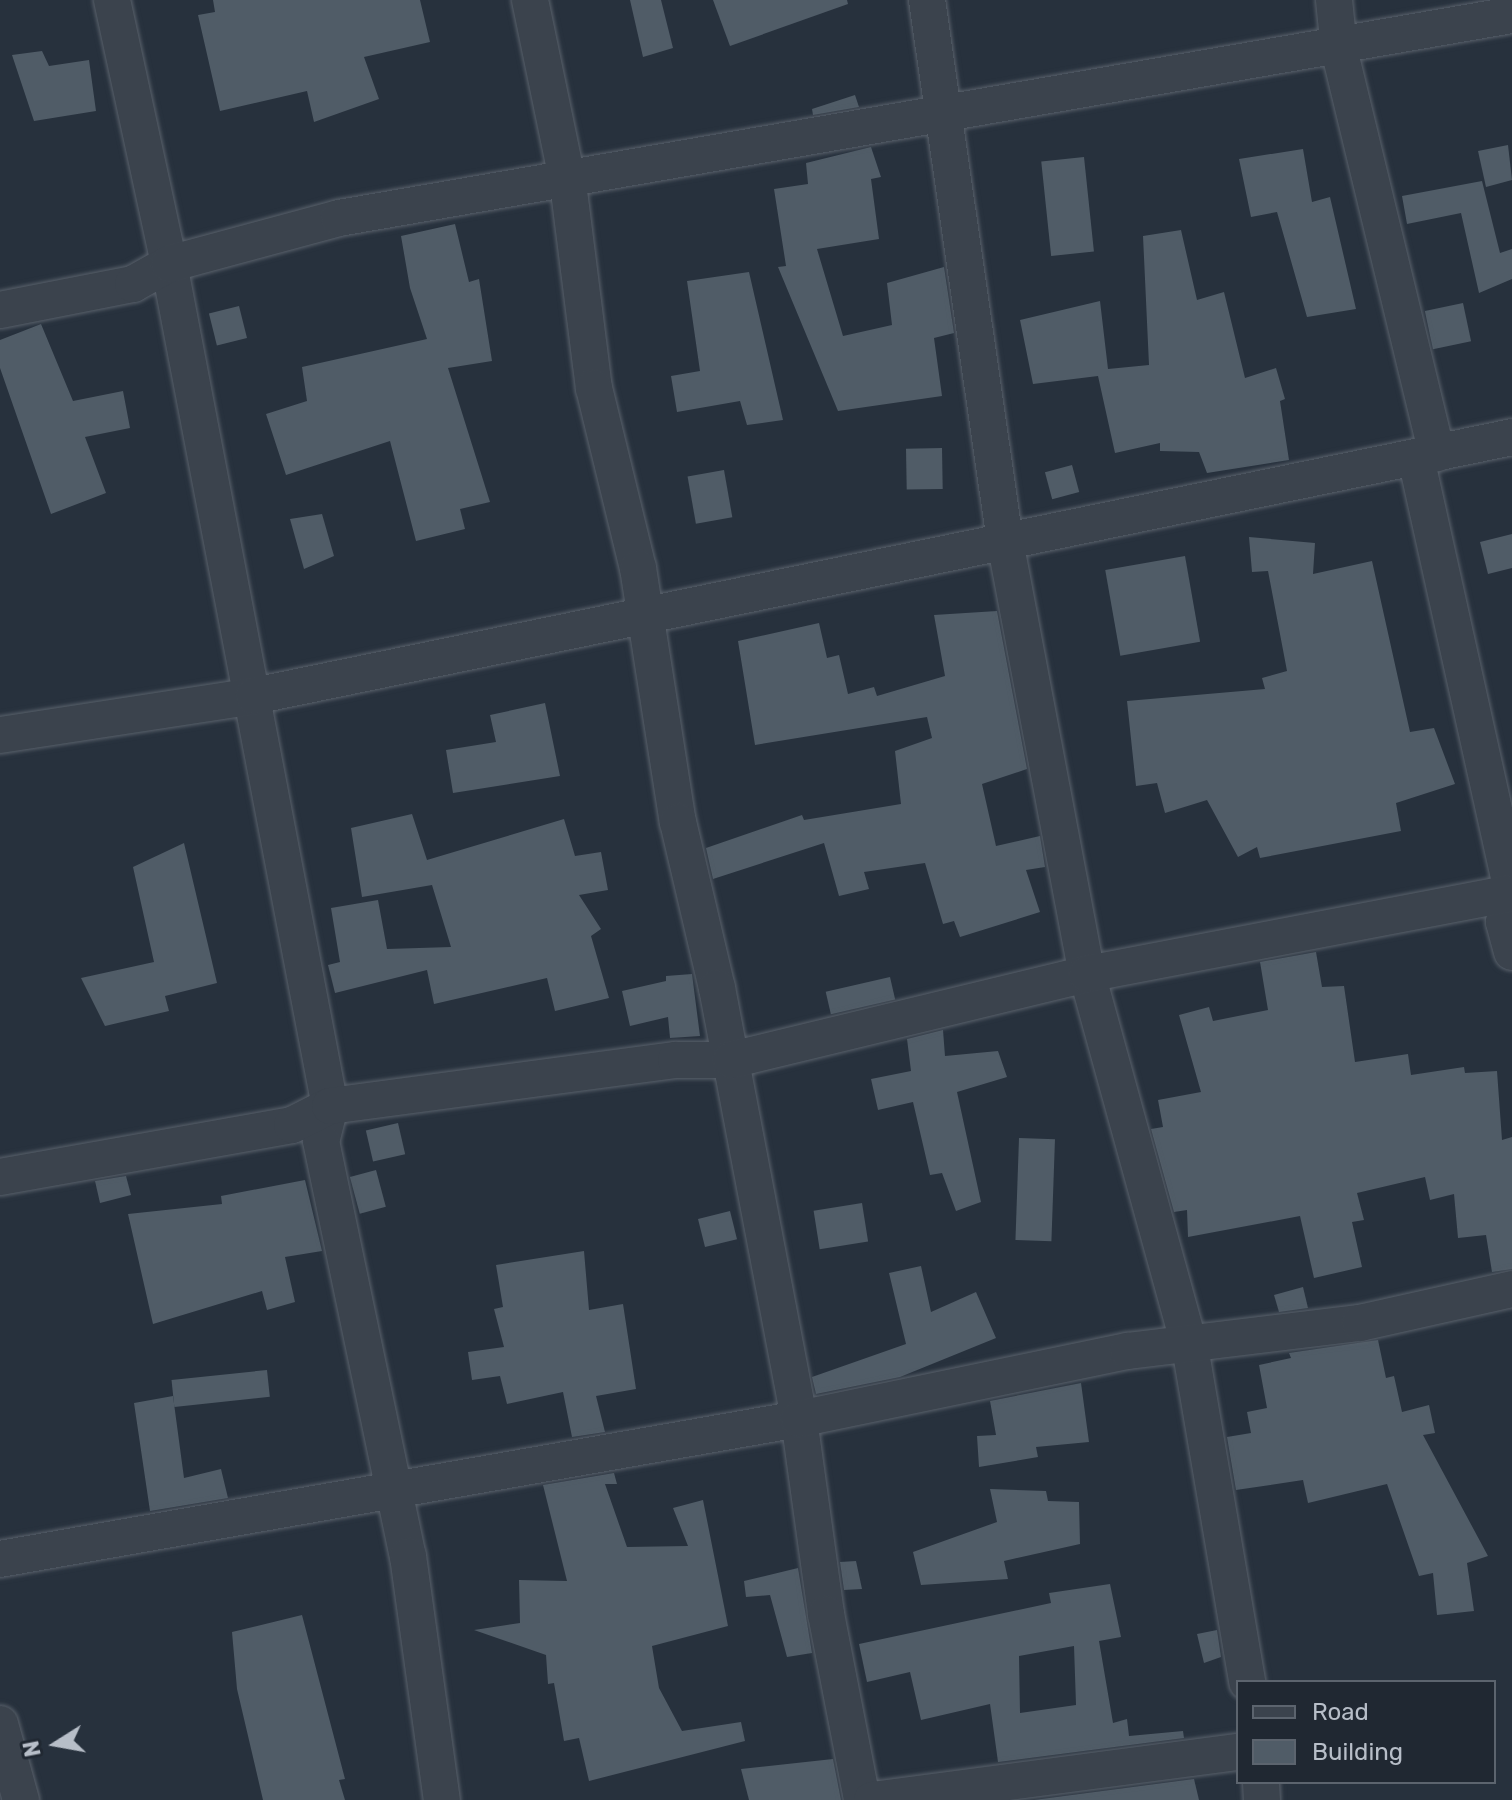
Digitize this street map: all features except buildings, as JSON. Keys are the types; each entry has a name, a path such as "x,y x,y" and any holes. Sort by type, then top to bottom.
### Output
{"street":[{"path":"112,0 169,264 330,1106 321,1141 394,1490 442,1800"},
{"path":"530,0 568,183 594,388 644,614 678,822 731,1060 799,1419 826,1614 862,1800"},
{"path":"927,0 1005,541 1087,974 1190,1347 1247,1680"},
{"path":"1334,0 1339,49 1427,456 1512,893 1504,922 1512,952"},
{"path":"0,310 133,284 169,264 339,218 568,183 944,111 1339,49 1512,15"},
{"path":"0,735 254,696 1512,437"},
{"path":"0,1177 292,1125 330,1106 676,1060 731,1060 1087,974 1512,893"},
{"path":"0,1559 799,1419 1128,1351 1190,1347 1360,1323 1512,1289"},
{"path":"0,1724 21,1800"},
{"path":"872,1800 1236,1752"}]}
